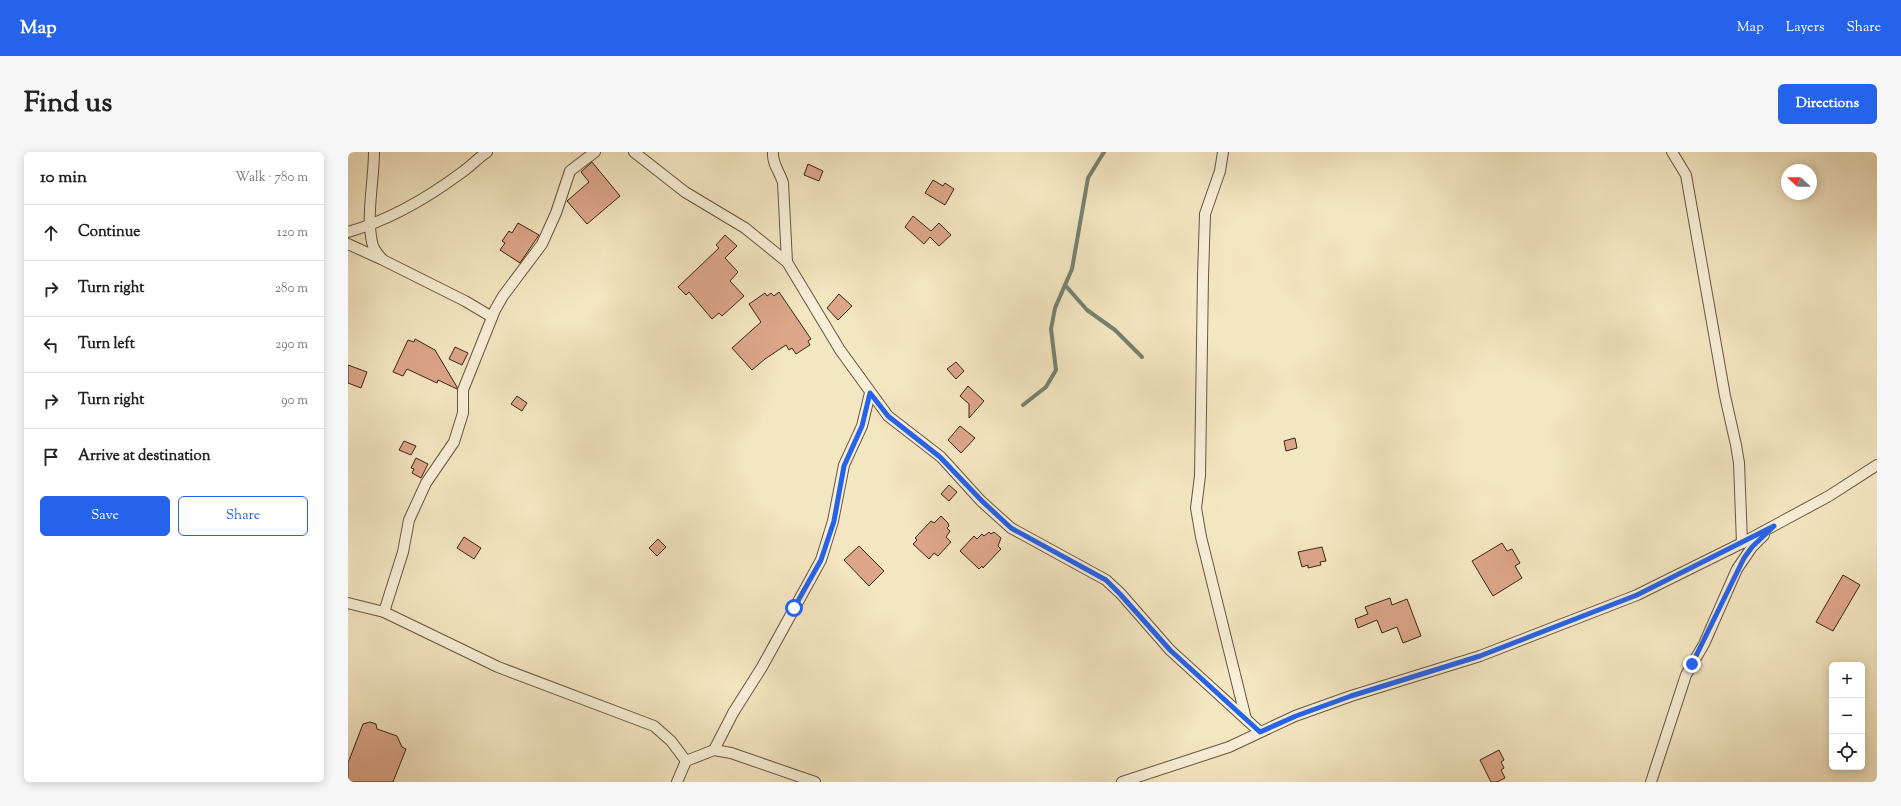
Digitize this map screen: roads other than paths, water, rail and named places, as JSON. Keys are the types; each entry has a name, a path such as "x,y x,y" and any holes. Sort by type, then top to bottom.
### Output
{"street":[{"path":"374,152 370,225 372,243 376,252 383,260"},
{"path":"348,232 370,225 401,212 438,190 487,152"},
{"path":"384,612 403,552 409,520 426,483 454,442 463,413 463,390 492,317 503,296 542,244 556,213 570,171 595,152"},
{"path":"634,152 685,192 750,232 787,262 840,350 888,416 940,457 990,509 1011,528 1106,580 1170,650 1260,732"},
{"path":"773,152 774,164 781,176 782,183 787,262"},
{"path":"1223,152 1220,171 1205,214 1200,476 1196,508 1201,537 1246,719"},
{"path":"1672,152 1686,175 1725,396 1736,445 1739,463 1742,543"},
{"path":"348,244 466,301 492,317"},
{"path":"714,750 733,713 762,667 821,560 834,521 844,466 862,426 870,393"},
{"path":"1122,782 1229,747 1296,716 1351,696 1480,656 1637,595 1774,526 1829,496 1877,465"},
{"path":"1651,782 1681,686 1704,644 1737,569 1752,547 1774,526"},
{"path":"348,603 384,612 498,667 654,726 671,741 686,761"},
{"path":"677,782 686,761 714,750 731,753 815,782"}],"waterway":[{"path":"1023,405 1046,387 1056,370 1051,329 1055,308 1072,269 1088,178 1104,152"},
{"path":"1065,285 1087,310 1115,330 1142,357"}]}
